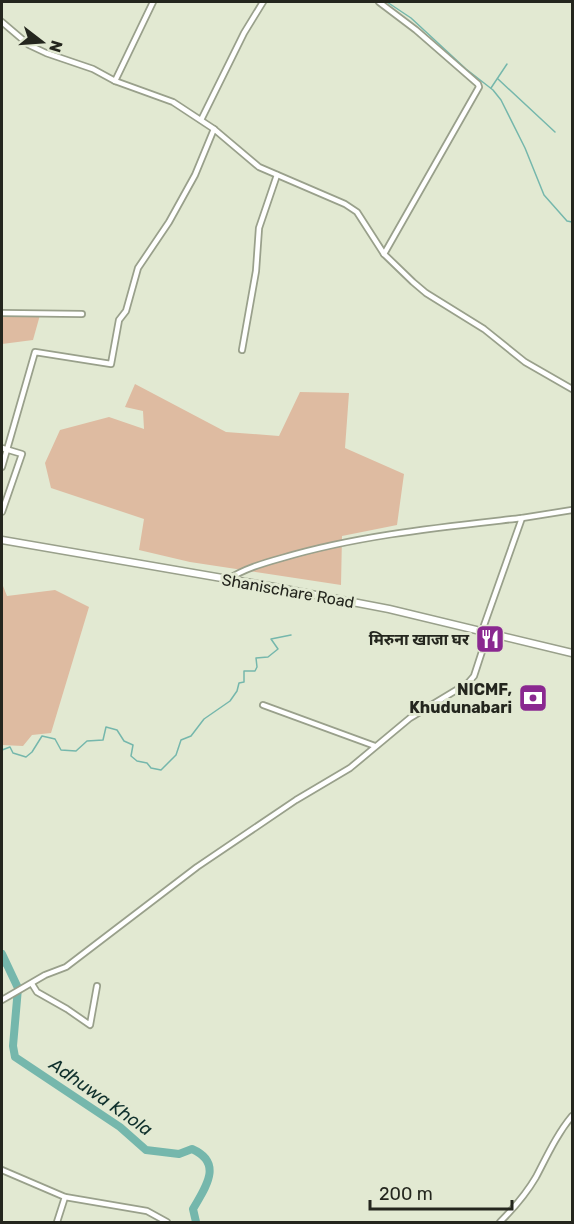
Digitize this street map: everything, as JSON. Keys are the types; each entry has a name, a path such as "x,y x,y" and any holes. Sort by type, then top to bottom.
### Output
{"street":[{"path":"115,81 153,2"},
{"path":"201,120 244,33 263,2"},
{"path":"379,2 416,30 478,84 384,254"},
{"path":"2,22 28,45 173,102 214,129 259,167 345,204 357,212 384,254 426,293 484,329 525,362 573,389"},
{"path":"2,467 4,449 35,352 111,364 119,320 126,311 138,268 169,222 190,184 214,129"},
{"path":"242,350 256,271 259,228 277,175"},
{"path":"2,313 82,314"},
{"path":"2,512 22,454 4,449"},
{"path":"227,580 261,565 313,549 393,535 573,510"},
{"path":"2,1000 45,975 66,967 197,867 296,800 350,768 410,718 468,683 474,676 485,632 522,518"},
{"name":"Shanischare Road","path":"2,540 389,609 573,653"},
{"path":"263,705 375,746"},
{"path":"32,984 37,992 90,1025 97,986"},
{"path":"500,1222 516,1206 563,1127 573,1116"},
{"path":"2,1170 65,1197 147,1211 167,1222"},
{"path":"57,1222 65,1197"}],"shaded area":[{"path":"40,315 33,340 2,344 2,316"},
{"path":"135,384 226,432 279,436 300,392 349,393 345,448 404,474 397,525 342,536 341,585 190,562 139,550 144,519 51,488 45,463 60,430 109,417 144,429 143,411 125,407"},
{"path":"2,586 7,596 55,590 89,607 51,733 32,735 23,746 2,745"}],"waterway":[{"path":"387,2 411,18 466,69 493,90 501,100 525,148 544,195 567,221 572,222"},
{"path":"491,88 507,64"},
{"path":"498,79 555,132"},
{"path":"2,750 10,747 13,753 26,757 42,736 55,739 61,750 76,751 87,741 103,740 106,727 117,730 124,741 133,745 131,756 137,761 161,770 176,755 181,740 191,736 204,719 230,701 239,683 244,682 244,671 255,671 256,658 268,657 278,649 271,639 291,635"},
{"name":"Adhuwa Khola","path":"2,954 18,988 13,1046 15,1057 120,1127 146,1150 179,1154 192,1149 202,1155 210,1169 206,1184 193,1209 196,1222"},
{"name":"Adhuwa Khola","path":"2,964 10,972"}],"place":[{"name":"मिरुना खाजा घर","path":"490,639"},
{"name":"NICMF, Khudunabari","path":"533,698"}]}
